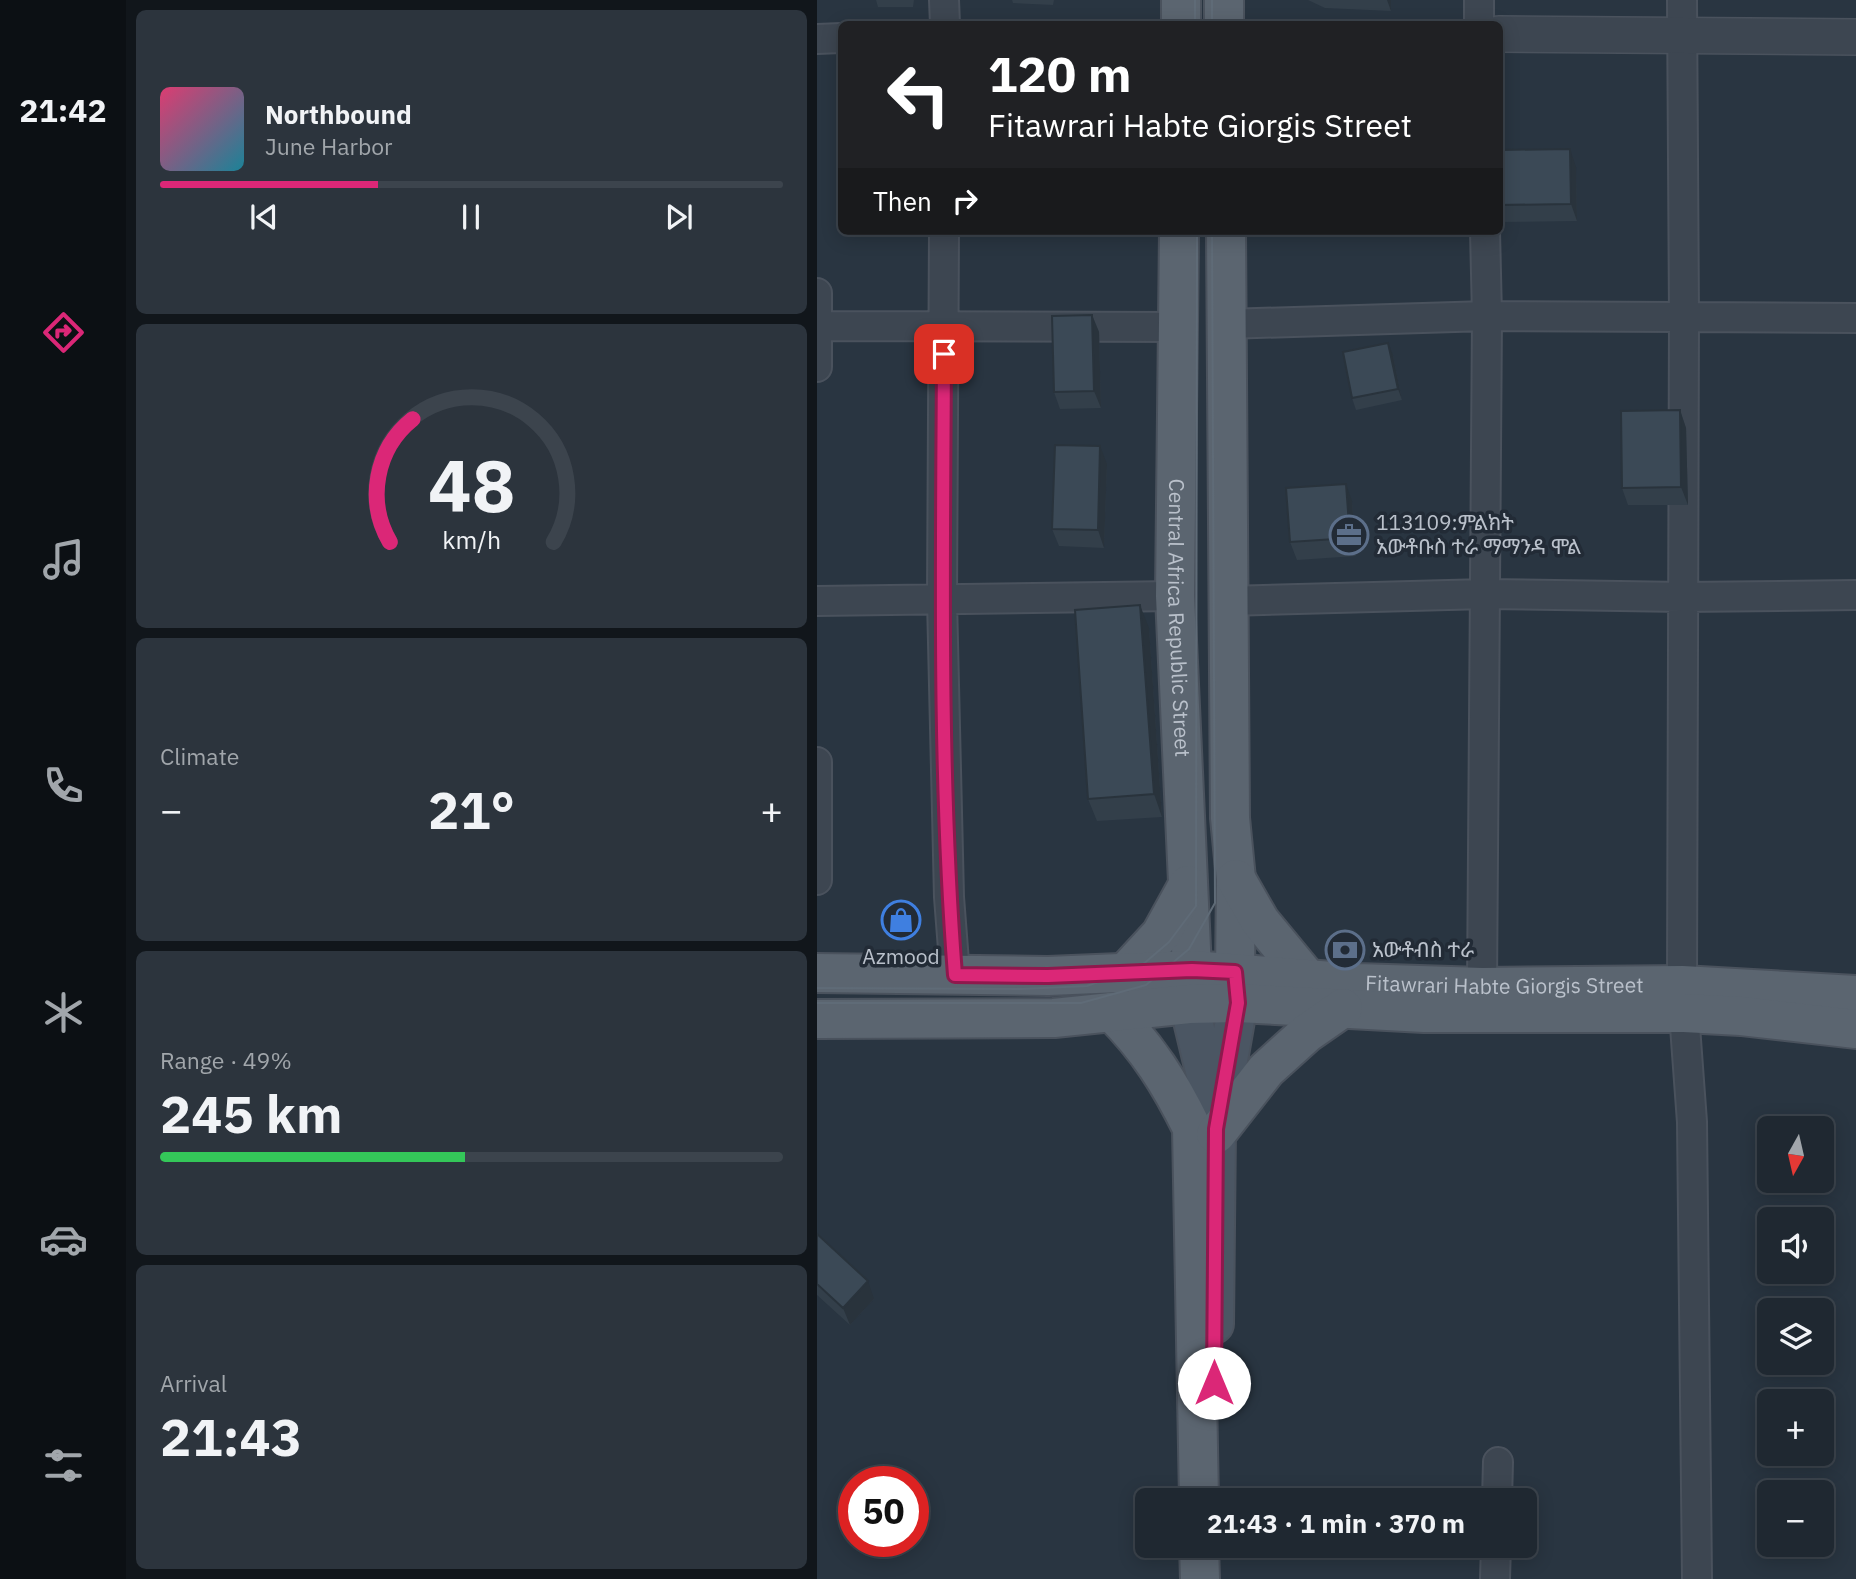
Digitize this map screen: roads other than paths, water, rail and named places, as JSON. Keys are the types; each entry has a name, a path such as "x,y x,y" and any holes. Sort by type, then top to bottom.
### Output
{"main road":[{"path":"1181,0 1182,21"},
{"path":"1224,0 1224,21"},
{"name":"Central Africa Republic Street","path":"1179,235 1175,596 1191,987"},
{"path":"1217,1488 1214,1321 1217,1126 1237,987 1236,879 1230,818 1225,235"},
{"path":"1236,879 1260,920 1307,978"},
{"path":"1126,972 1161,934 1188,886"},
{"name":"Fitawrari Habte Giorgis Street","path":"817,973 1048,976 1126,972 1191,987 1237,987 1307,978 1357,983 1482,987 1683,999 1856,995"},
{"path":"817,1019 1054,1018 1112,1012 1191,987 1217,1126"},
{"path":"1237,987 1343,1008 1471,1014 1683,999 1741,1016 1856,1030"},
{"path":"1217,1126 1266,1070 1307,1033 1343,1008"},
{"path":"1112,1012 1132,1032 1169,1081 1192,1128 1199,1488"},
{"path":"1199,1558 1200,1579"},
{"path":"1218,1558 1219,1579"}],"street":[{"path":"944,0 945,21"},
{"path":"1479,0 1479,21"},
{"path":"1681,0 1684,317 1683,999 1692,1122 1697,1579"},
{"path":"1503,34 1856,37"},
{"path":"817,39 838,38"},
{"path":"944,235 942,600 949,897 955,975"},
{"path":"1482,987 1486,594 1485,235"},
{"path":"817,293 817,367"},
{"path":"1226,324 1487,316 1856,318"},
{"path":"817,326 1178,327"},
{"path":"1228,601 1486,594 1683,597 1856,595"},
{"path":"817,601 1175,596"},
{"path":"817,762 817,880"},
{"path":"1497,1488 1498,1462"},
{"path":"1495,1579 1496,1558"}],"tram line":[{"path":"1195,0 1195,21"},
{"path":"1212,0 1212,21"},
{"path":"817,988 1022,989 1087,986 1141,966 1169,942 1196,906 1197,235"},
{"path":"817,1003 1081,1003 1146,985 1189,949 1215,903 1212,235"}],"place":[{"name":"113109:ምልክት አውቶቡስ ተራ ማማንዳ ሞል","path":"1349,535"},
{"name":"Azmood","path":"901,920"},
{"name":"አውቶብስ ተራ","path":"1345,950"}]}
